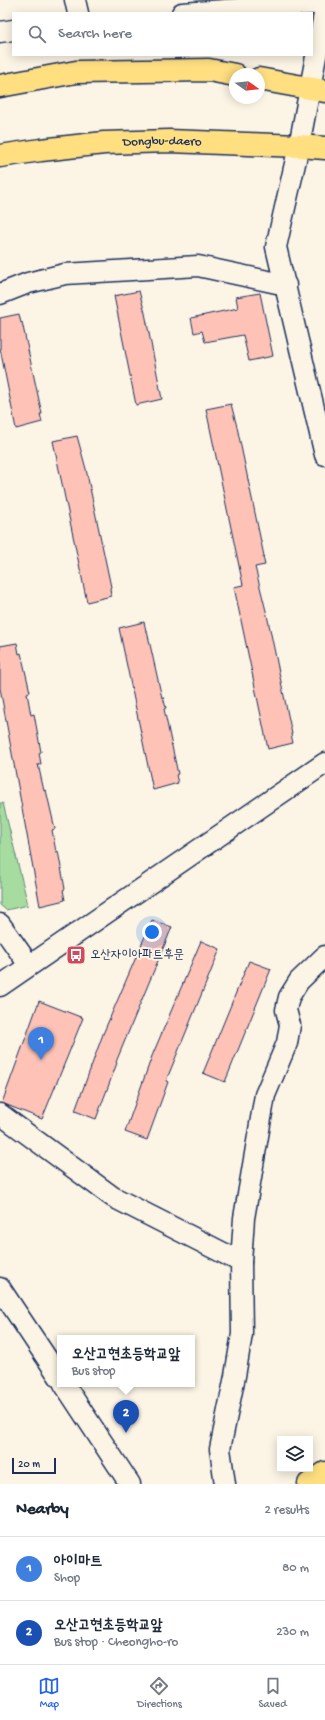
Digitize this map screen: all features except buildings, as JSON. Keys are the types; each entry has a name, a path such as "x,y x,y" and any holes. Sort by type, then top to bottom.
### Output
{"main road":[{"path":"0,86 76,72 209,70 229,74"},
{"path":"265,80 317,90"},
{"name":"Dongbu-daero","path":"0,156 104,143 169,140 325,148"},
{"path":"309,1484 325,1473"}],"street":[{"path":"75,0 78,12"},
{"path":"196,12 325,3"},
{"path":"324,445 276,247 298,146 317,90 325,9"},
{"path":"0,32 12,30"},
{"path":"0,294 28,283 65,274 198,266 286,285"},
{"path":"0,986 325,763"},
{"path":"0,924 29,965"},
{"path":"225,1484 220,1449 236,1376 242,1334 241,1262 244,1218 265,1095 288,1043 290,1025 286,1010 289,997 299,981 325,956"},
{"path":"0,1114 112,1197 241,1262"},
{"path":"0,1288 57,1374"},
{"path":"66,1387 130,1484"}],"green space":[{"path":"0,803 3,803 28,905 6,910 0,905"}],"place":[{"name":"오산자이아파트후문","path":"76,955"},
{"name":"아이마트","path":"41,1060"},
{"name":"오산고현초등학교앞","path":"126,1433"}]}
